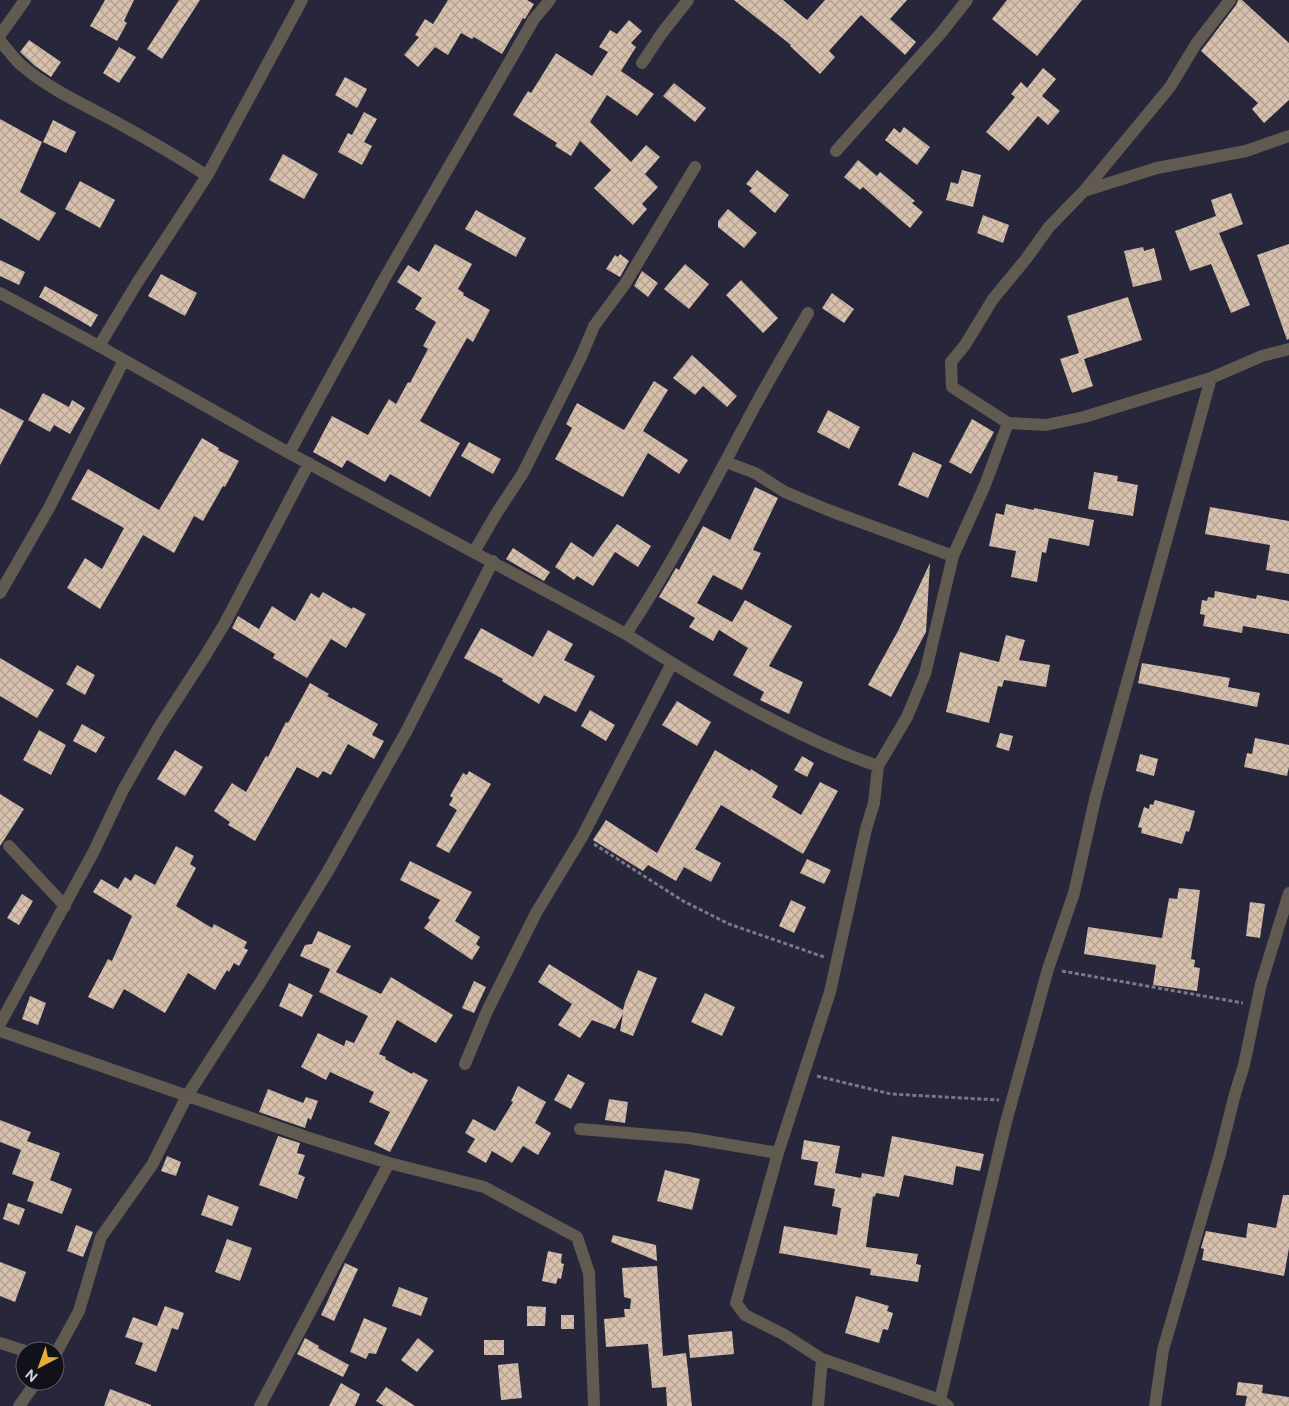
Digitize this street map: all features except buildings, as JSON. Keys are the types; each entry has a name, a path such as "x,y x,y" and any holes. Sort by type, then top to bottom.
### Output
{"street":[{"path":"0,34 25,0"},
{"path":"99,346 136,283 207,176 302,0"},
{"path":"289,452 388,272 534,19 550,0"},
{"path":"642,63 662,33 688,0"},
{"path":"836,151 942,33 967,0"},
{"path":"1230,0 1196,44 1170,87 1084,191 1049,227 1026,259 992,299 965,345 951,362 952,387 1008,422 1046,425 1084,417 1211,378 1262,356 1289,348"},
{"path":"0,41 19,63 38,78 161,149 180,157 207,176"},
{"path":"1084,191 1157,168 1246,151 1289,136"},
{"path":"474,552 496,514 523,474 594,326 626,284 695,167"},
{"path":"0,293 626,634 756,712 851,757 878,766"},
{"path":"626,634 652,595 808,313"},
{"path":"0,592 49,508 124,360"},
{"path":"1008,422 985,485 953,556 925,674 907,717 878,766 874,803 866,829 830,992 778,1154 736,1303 745,1315 783,1334 822,1359 944,1403 1012,1101 1048,969 1074,893 1096,795 1211,378"},
{"path":"726,462 755,473 785,492 820,507 953,556"},
{"path":"0,1024 94,851 123,790 159,728 225,623 309,463"},
{"path":"63,1341 79,1311 101,1237 152,1165 187,1096 260,983 328,872 406,732 493,561"},
{"path":"465,1064 488,1009 536,913 582,837 672,663"},
{"path":"9,846 65,906"},
{"path":"1154,1406 1164,1350 1220,1154 1244,1064 1256,1006 1289,893"},
{"path":"0,1031 309,1138 389,1163 484,1187 577,1237 589,1273 594,1406"},
{"path":"580,1129 689,1138 778,1154"},
{"path":"260,1406 389,1163"},
{"path":"0,1343 15,1348"},
{"path":"818,1406 822,1359"},
{"path":"19,1406 30,1391"}],"path":[{"path":"582,837 683,901 729,924 837,962"},
{"path":"1048,969 1256,1006"},
{"path":"804,1072 891,1094 1012,1101"}]}
